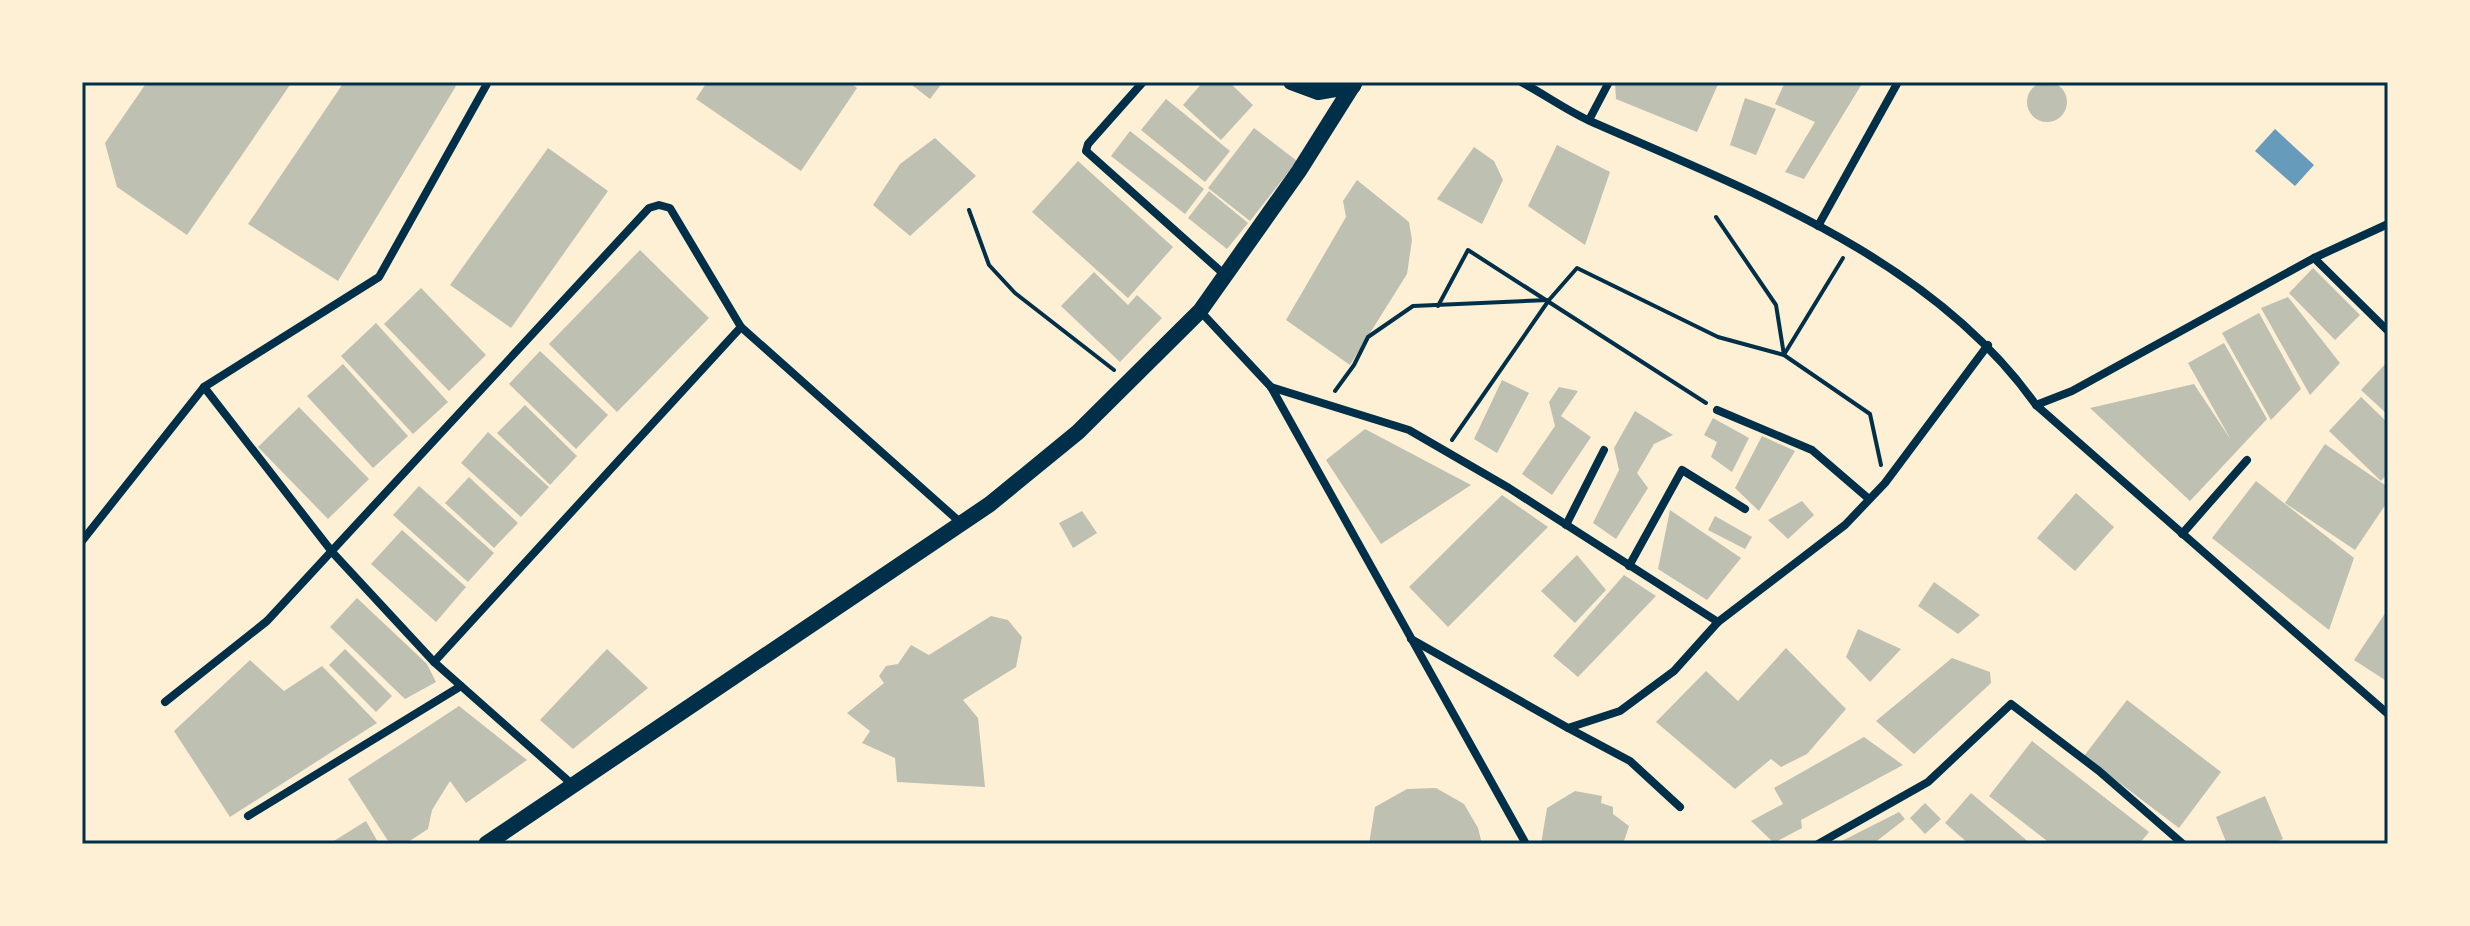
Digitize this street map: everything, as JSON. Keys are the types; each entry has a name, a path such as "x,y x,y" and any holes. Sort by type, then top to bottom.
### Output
{"main road":[{"path":"1291,82 1318,92 1354,84"},
{"path":"486,844 961,524 1078,432 1200,311 1354,84"}],"street":[{"path":"82,541 204,387 379,277 488,82"},
{"path":"1123,82 1133,90"},
{"path":"1143,82 1088,144 1086,151 1226,276"},
{"path":"1521,82 1589,120 1722,177 1818,226 1940,306 1988,345 2036,405 2388,714"},
{"path":"1589,120 1609,82"},
{"path":"1818,226 1898,82"},
{"path":"165,702 267,621 649,208 659,205 670,208 741,327 961,524"},
{"path":"2036,405 2110,371 2314,258 2388,224"},
{"path":"2314,258 2388,331"},
{"path":"1200,311 1271,387 1526,844"},
{"path":"434,662 741,327"},
{"path":"1568,728 1620,711 1674,671 1718,622 1845,525 1885,483 1988,345"},
{"path":"204,387 333,553 434,662 573,785"},
{"path":"1271,387 1409,430 1718,622"},
{"path":"1717,410 1812,450 1869,499"},
{"path":"1566,525 1604,450"},
{"path":"2182,534 2247,460"},
{"path":"1629,566 1682,470 1745,509"},
{"path":"1411,639 1630,761 1680,807"},
{"path":"248,816 461,686"},
{"path":"1818,844 1928,782 2011,704 2099,771 2183,844"}],"path":[{"path":"969,210 989,265 1015,293 1129,382"},
{"path":"1716,217 1776,305 1784,355"},
{"path":"1784,355 1850,246"},
{"path":"1438,306 1468,250 1717,410"},
{"path":"1444,452 1549,300 1577,268 1718,337 1784,355 1870,414 1885,483"},
{"path":"1325,403 1354,365 1368,337 1413,306 1549,300"}],"water":[{"path":"2275,129 2314,165 2295,186 2255,151"}],"building":[{"path":"147,82 292,82 187,235 117,187 105,143"},
{"path":"344,82 450,82 456,86 338,281 248,224"},
{"path":"707,82 849,82 857,88 801,171 696,99"},
{"path":"908,82 943,82 930,99"},
{"path":"1203,82 1229,82 1253,105 1221,140 1183,105"},
{"path":"1615,82 1719,82 1697,132 1616,99"},
{"path":"1785,82 1863,82 1804,179 1785,172 1815,122 1775,104"},
{"path":"2047,82 2061,88 2067,102 2061,116 2047,122 2033,116 2027,102 2033,88"},
{"path":"1745,98 1776,109 1756,155 1730,145"},
{"path":"1166,99 1230,151 1205,182 1141,130"},
{"path":"1254,128 1297,161 1250,221 1208,188"},
{"path":"1130,131 1204,189 1185,214 1111,156"},
{"path":"935,138 976,176 910,236 873,205 900,164"},
{"path":"1557,145 1610,172 1585,245 1528,206"},
{"path":"1474,147 1494,161 1503,180 1482,224 1437,199"},
{"path":"548,148 608,191 511,328 450,285"},
{"path":"1078,161 1173,247 1128,298 1032,212"},
{"path":"1357,180 1409,222 1412,240 1407,274 1350,365 1286,320 1346,217 1343,201"},
{"path":"1209,191 1248,223 1227,249 1188,218"},
{"path":"640,250 709,318 617,412 549,344"},
{"path":"2313,268 2360,315 2335,340 2289,293"},
{"path":"1094,272 1128,305 1137,295 1162,318 1120,362 1061,306"},
{"path":"421,288 486,355 449,391 384,324"},
{"path":"2288,297 2340,363 2310,395 2261,308"},
{"path":"2259,313 2301,389 2271,420 2222,333"},
{"path":"376,323 448,402 413,434 341,356"},
{"path":"2224,343 2267,419 2190,501 2090,408 2194,384 2231,440 2188,363"},
{"path":"540,351 608,415 576,449 509,384"},
{"path":"2388,361 2388,415 2361,390"},
{"path":"343,364 408,436 373,468 307,396"},
{"path":"1502,380 1529,393 1497,453 1474,439"},
{"path":"1559,387 1578,391 1561,416 1591,437 1552,495 1522,474 1555,426 1549,402"},
{"path":"2361,397 2388,423 2388,473 2381,481 2329,431"},
{"path":"525,405 577,456 550,485 497,433"},
{"path":"299,407 369,479 328,519 258,447"},
{"path":"1635,411 1673,435 1654,444 1637,473 1648,488 1616,539 1593,523 1619,470 1614,448"},
{"path":"1713,418 1749,438 1732,472 1711,457 1717,442 1704,435"},
{"path":"1365,429 1471,485 1381,544 1326,460"},
{"path":"488,432 549,487 521,517 461,463"},
{"path":"1762,436 1795,451 1759,511 1735,488"},
{"path":"2325,444 2388,487 2388,501 2355,550 2285,503"},
{"path":"469,477 518,523 494,548 445,503"},
{"path":"2256,481 2354,558 2329,630 2212,538"},
{"path":"419,486 494,553 468,582 393,515"},
{"path":"2076,493 2114,527 2075,571 2037,538"},
{"path":"1502,495 1548,527 1448,627 1409,587"},
{"path":"1802,501 1814,515 1788,539 1768,520"},
{"path":"1670,510 1741,558 1707,600 1658,569"},
{"path":"1082,511 1097,533 1073,548 1059,523"},
{"path":"1715,516 1752,537 1745,549 1708,530"},
{"path":"402,530 466,587 436,622 371,564"},
{"path":"1577,555 1606,590 1575,623 1541,591"},
{"path":"1624,575 1656,596 1578,677 1553,656"},
{"path":"1934,582 1980,615 1958,634 1918,606"},
{"path":"357,598 427,664 436,682 405,699 330,627"},
{"path":"2388,609 2388,682 2354,660"},
{"path":"991,616 1008,620 1022,637 1016,667 963,700 978,718 985,787 897,782 895,758 862,743 870,731 847,713 884,683 879,676 886,666 898,664 911,645 929,655"},
{"path":"1858,629 1901,649 1870,682 1846,657"},
{"path":"1786,648 1846,709 1807,754 1781,767 1771,759 1735,789 1656,722 1706,671 1738,701"},
{"path":"345,649 392,696 376,712 329,665"},
{"path":"607,649 648,688 573,749 540,720"},
{"path":"1952,658 1990,672 1991,683 1914,754 1876,721"},
{"path":"250,660 284,691 322,666 377,723 230,817 174,731"},
{"path":"2127,700 2221,772 2179,828 2084,756"},
{"path":"459,706 527,760 466,803 450,781 432,810 428,829 405,844 390,844 348,779"},
{"path":"1864,737 1903,765 1801,820 1802,828 1774,843 1751,821 1783,804 1774,788"},
{"path":"2032,741 2149,832 2139,844 2051,844 1989,796"},
{"path":"1436,788 1464,804 1478,828 1482,844 1369,844 1375,807 1407,789"},
{"path":"1575,791 1602,796 1601,803 1613,807 1613,814 1629,826 1623,844 1541,844 1547,808"},
{"path":"1971,793 2031,844 1969,844 1945,823"},
{"path":"2265,796 2283,839 2272,844 2227,844 2216,817"},
{"path":"1925,803 1941,819 1925,834 1910,818"},
{"path":"1899,812 1905,819 1873,844 1836,844"},
{"path":"366,821 379,844 329,844"}]}
